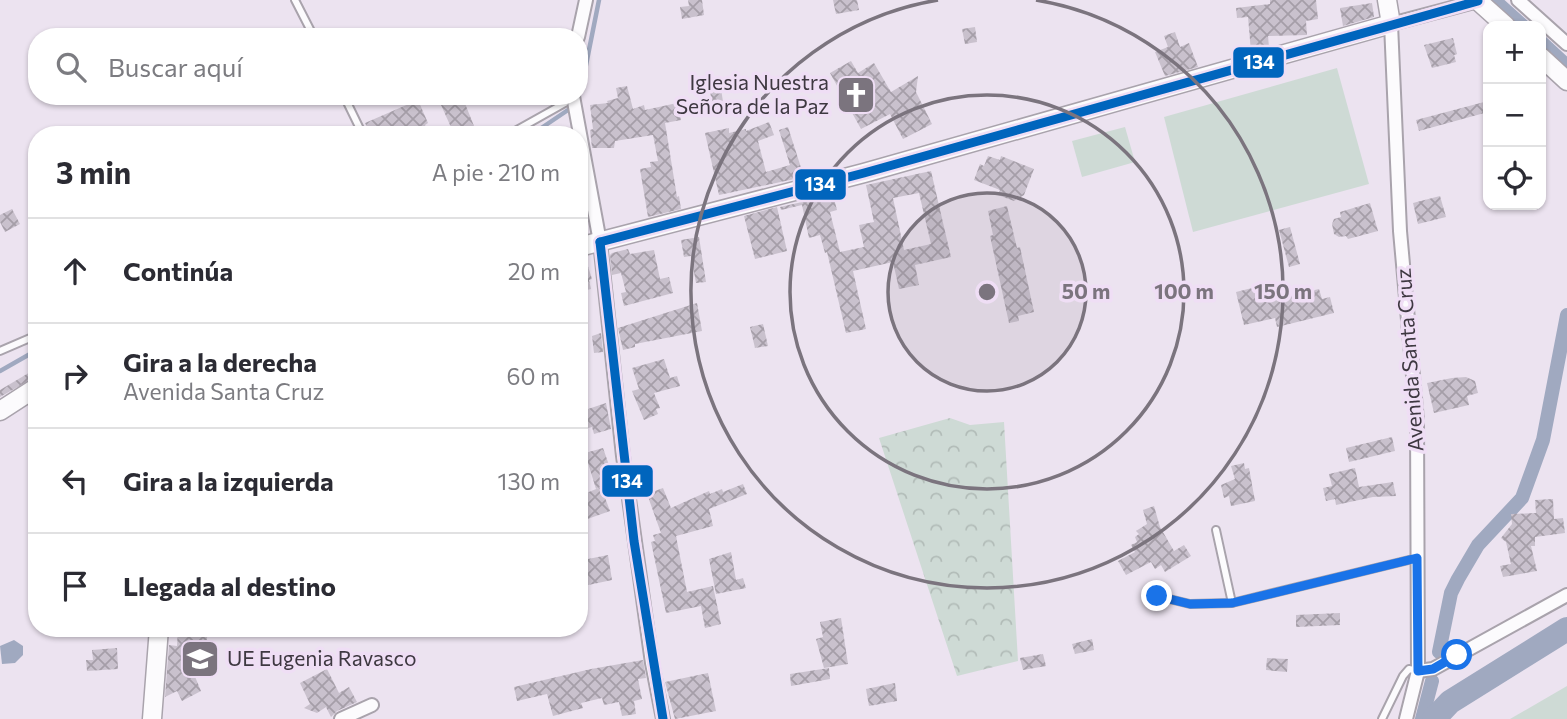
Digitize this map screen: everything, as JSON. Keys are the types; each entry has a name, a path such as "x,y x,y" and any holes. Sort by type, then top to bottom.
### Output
{"main road":[{"name":"Avenida Santa Cruz","path":"1387,0 1391,23"},
{"path":"1478,1 1500,21"},
{"path":"588,245 864,173 1391,23"},
{"path":"1546,61 1567,80"},
{"path":"0,411 28,393"},
{"path":"152,719 158,637"}],"street":[{"path":"580,28 586,0"},
{"path":"1518,0 1567,44"},
{"path":"1391,23 1478,1"},
{"name":"Avenida Santa Cruz","path":"1391,23 1400,231 1417,420 1418,671 1406,719"},
{"path":"574,105 579,126"},
{"path":"588,176 600,242 622,456 652,663 663,719"},
{"path":"1418,671 1433,669 1567,595"},
{"path":"341,719 372,705"}],"lane":[{"path":"295,0 309,28"},
{"path":"348,105 359,126"},
{"path":"524,126 561,105"},
{"path":"0,351 28,339"},
{"path":"1216,530 1232,603"},
{"path":"1157,596 1190,604 1232,603 1417,558"},
{"path":"1382,719 1403,676 1409,669 1418,671"}],"green space":[{"path":"1337,68 1369,184 1193,232 1164,117"},
{"path":"1125,127 1135,162 1082,177 1072,141"},
{"path":"950,418 970,425 1004,422 1018,661 957,676 879,438"},
{"path":"1567,686 1567,719 1510,719"}],"water":[{"path":"14,640 23,646 23,655 15,663 2,664 0,646"}],"building":[{"path":"688,0 702,0 704,15 682,19 680,7 689,6"},
{"path":"833,0 857,0 859,10 836,14"},
{"path":"1270,0 1316,0 1318,19 1306,21 1307,35 1268,36 1269,47 1251,52 1248,17 1237,18 1236,8 1270,4"},
{"path":"1372,3 1374,17 1343,26 1340,8"},
{"path":"975,27 977,42 965,44 962,29"},
{"path":"1175,32 1180,47 1189,43 1198,67 1165,76 1155,52 1168,47 1164,36"},
{"path":"1453,38 1456,62 1432,68 1424,45"},
{"path":"851,61 858,73 874,63 891,92 918,76 916,92 932,124 903,139 890,114 861,129 830,73"},
{"path":"627,86 633,109 644,105 645,110 677,103 681,120 665,123 681,209 648,217 640,169 651,167 650,162 658,161 653,135 615,141 614,148 592,148 590,105 608,103 607,101 618,98 616,88"},
{"path":"721,89 724,108 713,110 710,91"},
{"path":"1483,102 1483,113 1419,131 1416,120"},
{"path":"406,105 420,105 428,123 426,126 366,126 365,123"},
{"path":"441,105 466,105 474,126 450,126"},
{"path":"769,122 774,135 758,141 766,172 790,165 779,130 788,127 804,177 719,195 705,133 729,128 729,133 746,131"},
{"path":"988,156 1000,160 1001,156 1034,169 1024,195 1014,201 998,195 1000,190 974,180 980,164 984,166"},
{"path":"931,171 951,257 915,265 919,285 899,289 893,262 853,271 866,329 846,333 827,252 825,253 820,235 809,238 802,205 781,210 780,207 833,195 837,210 830,212 840,252 864,247 859,225 874,222 866,185","holes":["919,193 931,244 904,250 893,198"]},
{"path":"1440,196 1446,217 1418,224 1413,203"},
{"path":"1370,203 1378,231 1348,239 1346,236 1339,237 1334,234 1332,224 1334,219 1341,217 1340,212"},
{"path":"1007,206 1017,248 1020,247 1034,312 1018,316 1019,321 1009,323 990,236 993,235 988,211"},
{"path":"777,207 787,251 755,259 744,216"},
{"path":"12,209 20,224 5,232 0,215"},
{"path":"1290,227 1300,264 1289,267 1279,230"},
{"path":"699,237 706,282 696,283 691,256 684,257 681,240"},
{"path":"628,249 630,254 654,250 660,279 669,277 673,293 624,306 621,293 626,292 621,273 612,275 610,255"},
{"path":"588,266 592,279 589,280 591,289 588,290"},
{"path":"1260,286 1264,302 1319,289 1322,299 1330,297 1334,313 1277,327 1275,318 1244,325 1236,292"},
{"path":"697,303 702,331 635,344 635,347 623,350 618,328"},
{"path":"763,324 768,346 755,348 750,327"},
{"path":"601,333 603,352 594,353 592,336"},
{"path":"664,359 670,378 677,376 680,386 654,393 660,408 656,409 658,414 644,420 632,391 639,389 632,368"},
{"path":"28,373 28,381 0,397 0,390"},
{"path":"1466,377 1475,381 1478,393 1467,396 1469,405 1434,413 1427,383"},
{"path":"606,403 611,429 594,434 592,427 588,428 588,409"},
{"path":"1392,437 1395,451 1349,462 1346,448"},
{"path":"603,448 609,465 601,468 608,484 596,489 588,463 588,452"},
{"path":"1244,463 1245,469 1249,468 1255,501 1231,506 1229,496 1224,498 1221,485 1235,479 1231,466"},
{"path":"1355,468 1359,487 1393,482 1396,496 1373,497 1336,505 1335,499 1326,501 1323,488 1332,486 1329,474"},
{"path":"743,484 747,494 709,509 713,526 676,536 687,592 713,586 721,624 705,628 701,606 666,613 651,542 655,541 653,535 661,533 647,494 663,488 671,508 709,491 710,494 722,489 723,492"},
{"path":"601,487 610,511 588,519 588,492"},
{"path":"1553,499 1554,519 1563,518 1565,533 1535,537 1535,546 1531,546 1537,571 1503,577 1500,566 1511,564 1506,542 1501,538 1512,524 1511,514 1536,513 1535,500"},
{"path":"1154,506 1160,527 1174,551 1184,545 1191,556 1165,572 1161,565 1155,569 1151,562 1126,575 1118,561 1135,552 1131,545 1137,542 1135,537 1139,534 1136,531 1147,524 1143,510"},
{"path":"731,552 736,580 743,578 746,588 716,594 709,559"},
{"path":"608,555 612,580 588,585 588,559"},
{"path":"1340,613 1340,625 1296,627 1296,615"},
{"path":"841,618 848,664 824,668 816,639 823,637 820,622"},
{"path":"178,637 207,637 205,660 191,667 201,691 182,701 177,691 165,697 169,645 177,646"},
{"path":"1092,639 1094,650 1075,654 1072,644"},
{"path":"117,648 118,669 87,671 86,660 93,660 92,650"},
{"path":"1043,654 1046,666 1023,670 1020,658"},
{"path":"1267,658 1288,659 1287,672 1266,670"},
{"path":"643,660 646,678 638,679 642,699 634,701 636,714 622,716 619,702 604,705 602,698 581,703 583,708 553,716 547,694 517,701 514,687"},
{"path":"829,668 830,679 791,686 790,674"},
{"path":"327,669 339,693 349,687 357,702 337,711 331,717 326,707 317,713 304,708 310,704 300,683"},
{"path":"708,673 716,711 675,719 665,682"},
{"path":"895,683 897,701 869,706 866,689"}],"waterway":[{"path":"588,55 599,0"},
{"path":"1494,0 1517,21"},
{"path":"1546,47 1567,66"},
{"path":"544,126 568,110"},
{"path":"1439,652 1451,593 1458,579 1478,545 1522,498 1543,440 1567,315"},
{"path":"0,371 28,355"},
{"path":"1434,719 1450,702 1567,629"},
{"path":"1422,719 1432,681"}],"transit line":[{"name":"134","path":"600,242 864,173 1478,1"},
{"name":"134","path":"600,242 634,541 663,719"}],"place":[{"name":"Iglesia Nuestra Señora de la Paz","path":"856,95"},
{"name":"UE Eugenia Ravasco","path":"200,659"}],"route":[{"path":"1157,596 1190,604 1232,603 1417,558 1418,671 1433,669 1457,655"}]}
